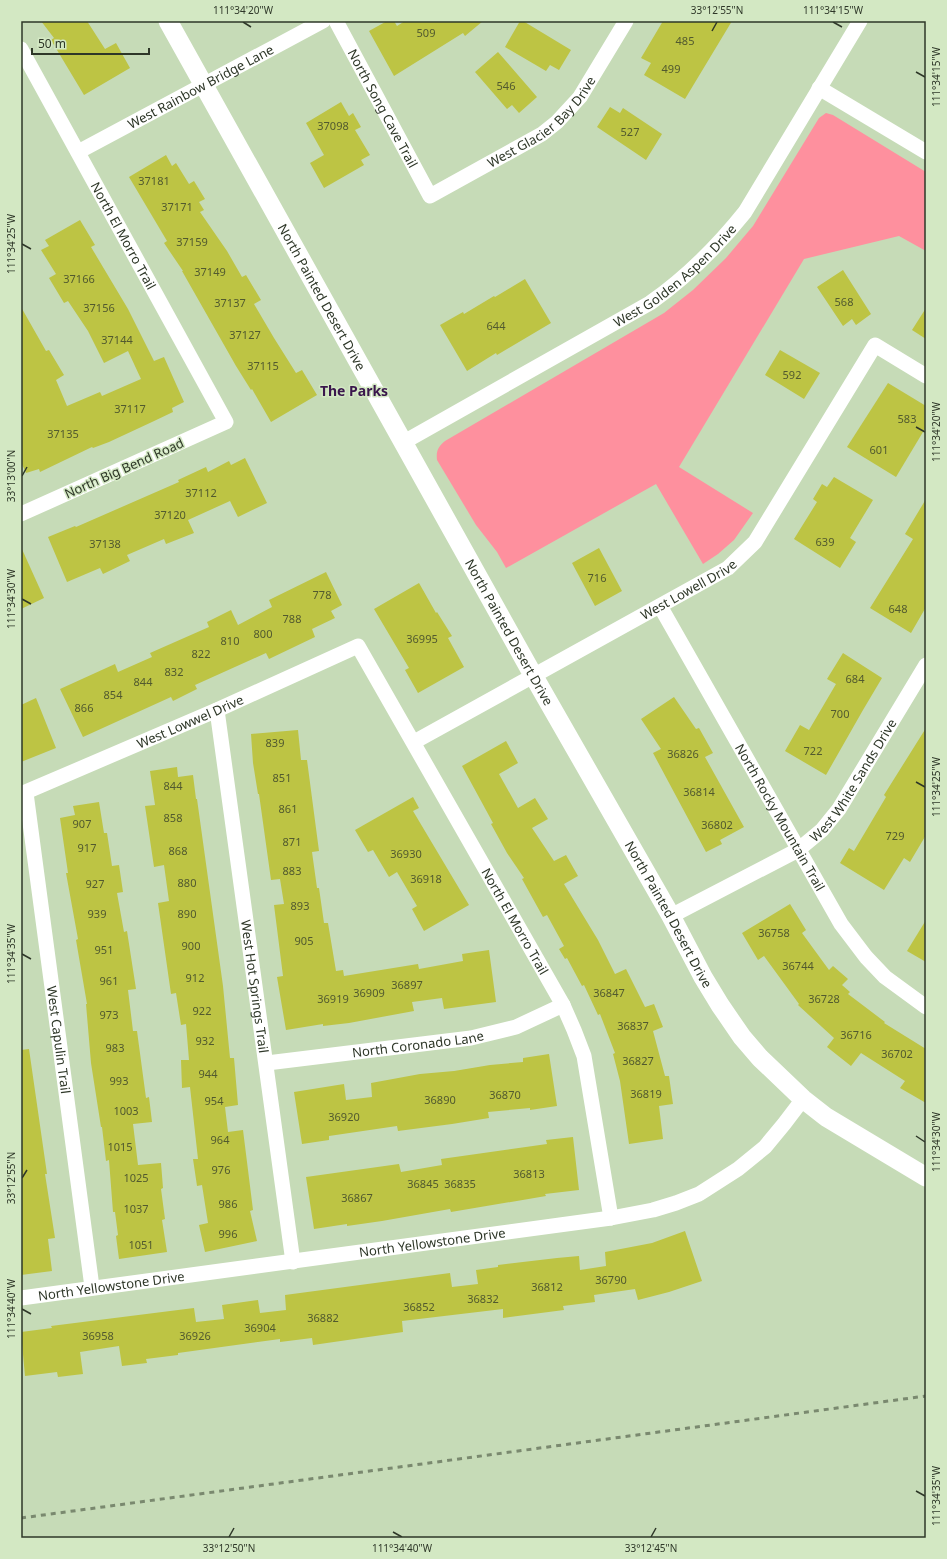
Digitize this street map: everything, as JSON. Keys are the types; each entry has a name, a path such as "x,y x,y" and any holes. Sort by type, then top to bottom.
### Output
{"street":[{"name":"North Painted Desert Drive","path":"168,21 533,675 671,916 703,977 742,1037 760,1058 826,1117 926,1177"},
{"name":"West Rainbow Bridge Lane","path":"78,152 323,21"},
{"name":"North Song Cave Trail","path":"336,21 430,196"},
{"name":"West Glacier Bay Drive","path":"430,196 542,134 557,122 580,97 626,21"},
{"name":"West Golden Aspen Drive","path":"404,442 650,303 676,284 699,264 724,238 745,212 860,21"},
{"name":"North El Morro Trail","path":"21,49 226,422"},
{"path":"819,88 926,152"},
{"name":"West Lowell Drive","path":"414,742 728,568 755,542 776,510 875,345 926,376"},
{"name":"North Big Bend Road","path":"21,514 226,422"},
{"name":"North Rocky Mountain Trail","path":"660,606 841,924 866,957 884,977 926,1007"},
{"name":"North El Morro Trail","path":"358,646 563,1005 584,1056 611,1218"},
{"name":"West Lowwel Drive","path":"23,793 217,710 358,646"},
{"name":"West White Sands Drive","path":"671,916 798,850 822,830 839,809 926,665"},
{"name":"West Hot Springs Trail","path":"217,710 267,1063 293,1262"},
{"name":"West Capulin Trail","path":"23,793 92,1287"},
{"name":"North Coronado Lane","path":"267,1063 471,1038 516,1028 563,1005"},
{"name":"North Yellowstone Drive","path":"21,1298 92,1287 293,1262 611,1218 653,1210 699,1194 738,1169 765,1147 803,1098"}],"shaded area":[{"path":"826,113 833,115 926,172 926,251 899,236 804,259 679,467 753,513 734,540 718,554 703,564 656,484 506,568 497,552 476,525 437,460 437,452 439,447 445,441 664,313 693,290 726,258 753,226 819,118"}],"building":[{"path":"41,21 87,21 105,49 116,43 130,68 84,95 51,40 54,38"},
{"path":"387,21 394,21 397,26 405,21 483,21 465,36 463,33 394,76 369,31"},
{"path":"520,21 523,21 571,50 559,70 550,65 546,71 505,47"},
{"path":"663,21 732,21 685,99 644,75 651,63 641,58"},
{"path":"498,52 537,97 519,113 512,105 507,109 475,72"},
{"path":"341,102 349,116 353,113 361,127 355,130 370,155 361,160 364,165 324,188 310,163 324,155 306,123"},
{"path":"610,107 620,113 623,108 662,134 646,160 597,127"},
{"path":"166,155 172,166 176,163 189,184 194,181 205,199 199,202 204,210 200,212 227,251 242,277 246,275 261,300 254,304 296,373 302,370 317,395 271,422 252,389 251,390 236,366 183,271 164,243 167,241 129,177"},
{"path":"80,220 95,245 91,247 128,309 154,361 164,357 184,402 172,408 173,412 109,442 93,448 92,447 40,472 39,469 26,473 21,462 21,307 46,351 49,350 64,375 56,380 67,406 100,392 102,396 141,379 128,351 104,363 88,331 68,301 64,303 49,278 56,274 41,250 49,246 45,240"},
{"path":"843,270 871,314 856,325 852,319 843,326 817,287"},
{"path":"525,279 551,323 497,355 496,353 467,371 440,325 463,312 464,314"},
{"path":"926,308 926,339 912,330"},
{"path":"780,350 820,373 804,399 765,375"},
{"path":"888,383 926,406 926,427 896,477 847,447"},
{"path":"245,458 267,503 238,517 230,501 188,520 194,533 166,544 164,539 127,555 130,561 103,574 100,568 67,582 48,537 75,526 76,527 179,482 178,480 206,467 208,472 229,461 231,465"},
{"path":"834,477 873,500 850,538 856,542 840,568 794,539 817,502 813,499 822,484 827,487"},
{"path":"926,499 926,607 911,633 870,608 913,539 905,534"},
{"path":"21,547 44,598 21,609"},
{"path":"599,548 622,591 595,606 572,563"},
{"path":"326,572 342,605 331,611 335,618 312,629 315,637 269,659 266,653 195,685 197,689 173,701 171,697 83,737 60,689 115,664 118,672 152,657 150,653 209,627 207,622 231,610 238,625 272,607 269,600"},
{"path":"419,583 436,613 437,612 452,636 448,638 464,667 418,693 405,670 409,668 374,609"},
{"path":"843,653 882,678 826,775 785,751 800,725 809,730 836,684 827,679"},
{"path":"674,697 696,729 699,728 713,753 705,757 744,827 720,840 722,844 706,852 653,753 661,749 641,719"},
{"path":"36,698 56,748 21,762 21,705"},
{"path":"926,728 926,835 910,862 904,858 884,890 840,863 849,848 854,851 886,797 884,795"},
{"path":"298,730 301,760 307,760 319,851 312,852 317,888 319,888 324,923 328,923 336,971 343,970 344,976 418,964 419,969 463,961 462,954 489,950 496,1002 444,1009 442,998 412,1002 414,1011 349,1023 323,1026 323,1024 286,1030 277,977 283,976 274,905 284,904 280,879 271,880 259,794 253,763 251,734"},
{"path":"506,741 518,763 499,774 518,808 535,798 548,819 532,828 554,861 566,855 578,876 564,884 598,940 615,974 626,969 645,1007 654,1004 663,1027 653,1031 665,1076 669,1076 673,1104 659,1106 663,1139 629,1144 620,1081 613,1054 615,1053 600,1014 598,1015 584,985 582,986 567,958 565,959 559,949 564,946 547,915 543,917 522,879 524,878 507,853 491,824 493,823 462,766"},
{"path":"177,767 178,777 193,775 223,986 230,1058 234,1058 238,1105 225,1107 228,1132 243,1130 253,1210 250,1211 257,1241 205,1252 199,1225 208,1223 202,1185 197,1186 193,1159 198,1159 190,1087 182,1088 181,1060 189,1060 186,1024 181,1025 176,993 171,994 158,903 169,901 164,865 154,867 145,806 155,805 150,771"},
{"path":"413,797 419,808 413,811 469,905 424,931 412,909 417,906 397,872 389,877 373,850 368,852 355,830"},
{"path":"99,802 104,833 107,833 112,866 119,865 123,892 117,893 124,932 127,931 136,989 128,990 133,1031 137,1031 146,1098 149,1097 152,1122 133,1124 138,1165 161,1163 163,1188 161,1189 165,1219 162,1220 167,1252 119,1259 116,1236 118,1235 115,1212 113,1212 109,1160 106,1161 91,1063 87,1004 76,940 78,939 66,873 68,873 60,818 75,815 73,806"},
{"path":"790,904 806,930 802,933 829,970 833,966 848,979 842,985 850,992 848,994 885,1022 884,1023 926,1049 926,1103 900,1088 905,1081 861,1053 851,1066 827,1047 834,1038 798,1005 799,1004 764,956 758,960 742,933"},
{"path":"926,920 926,962 907,951"},
{"path":"29,1049 55,1238 48,1239 52,1271 21,1275 21,1050"},
{"path":"549,1054 557,1106 530,1110 530,1108 488,1112 489,1118 398,1131 397,1126 329,1136 329,1140 302,1144 294,1092 344,1084 346,1100 372,1097 371,1083 420,1074 523,1062 523,1058"},
{"path":"573,1137 579,1190 545,1194 546,1196 451,1212 450,1209 382,1221 314,1229 306,1177 399,1164 401,1172 442,1165 441,1159 547,1144 546,1140"},
{"path":"685,1231 702,1281 638,1300 635,1289 594,1295 595,1302 563,1306 564,1310 503,1318 503,1309 402,1321 403,1332 313,1345 312,1338 280,1342 280,1339 178,1353 178,1355 146,1359 147,1363 122,1366 119,1346 80,1352 83,1374 58,1377 57,1372 25,1376 21,1332 52,1328 51,1326 194,1308 196,1322 224,1319 222,1305 258,1300 260,1313 286,1310 285,1295 450,1273 452,1287 478,1284 476,1270 498,1267 498,1265 557,1258 579,1256 580,1270 606,1266 605,1252 652,1243"}],"railway":[{"path":"21,1518 926,1396"}],"district":[{"name":"The Parks","path":"354,390"}]}
